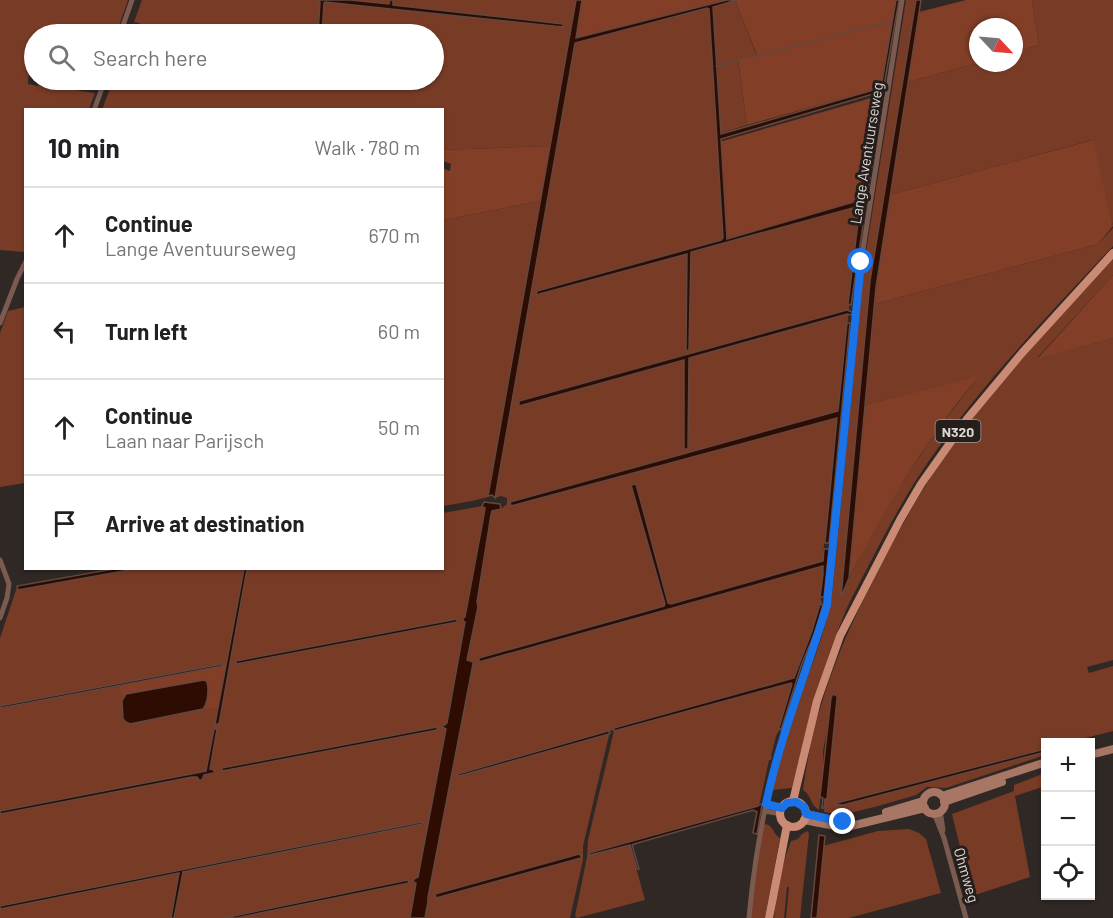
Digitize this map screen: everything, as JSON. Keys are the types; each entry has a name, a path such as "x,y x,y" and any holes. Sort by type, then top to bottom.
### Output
{"main road":[{"name":"N320","path":"796,802 796,784 801,772 817,701 840,636 911,502 968,419 1022,353 1113,253"},
{"path":"796,802 804,807 805,817 800,825 790,826 782,821 781,811 787,803 796,802"},
{"path":"769,918 782,854 788,844 790,826"}],"street":[{"path":"124,24 132,0"},
{"name":"Lange Aventuurseweg","path":"748,918 765,807 788,720 827,605 861,262 902,0"},
{"path":"95,108 101,90"},
{"path":"0,323 16,279 24,265"},
{"path":"0,560 9,584 0,618"},
{"path":"1095,749 1113,744"},
{"path":"1095,754 1113,749"},
{"path":"943,799 1041,764"},
{"path":"943,799 1041,769"},
{"path":"931,792 937,792 943,799 943,807 937,812 928,812 924,804 926,796 931,792"},
{"path":"805,817 835,826 847,826 924,804"},
{"path":"765,807 781,811"},
{"name":"Ohmweg","path":"937,812 966,918"}],"shaded area":[{"path":"0,0 128,0 120,24 24,24 24,90 75,90 95,93 89,108 24,108 24,252 0,250"},
{"path":"142,0 576,0 550,146 444,150 444,108 103,108 109,90 444,90 444,24 140,24 134,22"},
{"path":"316,0 350,0 389,4 390,0 393,0 393,5 563,24 563,27 325,2 323,24 319,24 320,2"},
{"path":"576,0 582,0 576,38 727,0 737,0 713,7 721,134 881,88 896,0 899,0 883,91 721,139 727,239 861,200 877,100 882,99 851,305 848,304 860,206 691,252 689,350 686,351 687,254 536,295 537,291 723,238 709,9 575,43 495,498 492,495 488,496"},
{"path":"582,0 726,0 575,40"},
{"path":"735,0 757,56 738,61 747,125 718,134 725,240 861,200 823,553 820,597 822,603 794,678 610,731 583,846 583,860 570,918 425,918 473,664 467,660 478,607 491,515 492,511 501,509 507,504 507,498 501,496 495,498 575,40"},
{"path":"735,0 896,0 881,88 747,125 738,60 757,55"},
{"path":"906,0 916,0 870,281 841,594 894,495 937,430 978,377 865,405 875,304 1098,244 1113,228 1113,246 1000,369 958,421 920,474 888,529 837,632 792,788 770,790 821,638 832,596 865,258"},
{"path":"916,0 921,0 876,287 849,578 841,597 870,281"},
{"path":"966,0 1032,0 1039,45 1023,49 1023,18 969,18 969,65 908,82 919,12"},
{"path":"1032,0 1113,0 1113,226 1092,140 890,195 908,82 969,65 969,72 1023,72 1023,49 1039,45"},
{"path":"878,96 861,200 725,240 719,142"},
{"path":"1093,140 1113,226 1098,244 875,304 890,195"},
{"path":"550,146 540,201 444,220 444,169 450,171 451,164 444,161 444,150"},
{"path":"540,201 488,497 444,506 444,220"},
{"path":"1113,259 1113,275 1037,358 1113,338 1113,660 1087,667 1089,673 1113,666 1113,731 1085,738 1041,738 1041,750 836,804 843,805 1041,753 1041,756 946,788 927,787 916,795 842,815 824,812 837,699 834,695 831,698 823,751 819,810 803,790 807,763 828,684 848,632 897,535 934,472 983,405 1025,355"},
{"path":"1113,275 1113,338 1037,359"},
{"path":"24,307 24,483 0,487 0,333 8,311"},
{"path":"847,310 852,312 852,315 847,314 689,358 688,449 684,449 684,360 519,406 519,401"},
{"path":"847,323 850,323 829,543 825,543 837,418 511,506 510,502 838,411"},
{"path":"979,376 908,473 849,578 865,405"},
{"path":"636,484 668,603 823,561 824,549 829,549 824,597 820,597 823,566 479,662 479,658 664,606 631,485"},
{"path":"484,502 500,504 501,509 492,511 491,515 478,607 467,660 473,664 425,918 410,918 416,883 413,882 418,877 446,729 442,727 447,723 465,622 463,618 483,520"},
{"path":"485,507 447,723 442,726 446,729 418,878 413,882 416,883 410,918 0,918 0,638 17,587 119,570 444,570 444,513"},
{"path":"108,570 129,570 18,590 17,586"},
{"path":"244,570 247,570 219,724 215,724"},
{"path":"820,604 823,605 815,632 801,666 781,730 779,728 791,683 614,731 614,728 794,678"},
{"path":"457,619 457,622 236,664 236,661"},
{"path":"222,664 222,666 1,708 0,706"},
{"path":"227,664 219,708 205,708 206,705 126,694 123,697 119,685"},
{"path":"204,680 207,682 208,692 203,709 130,724 123,719 122,701 126,694"},
{"path":"788,683 792,684 771,760 769,760 760,802 754,811 729,815 629,842 645,900 577,918 575,916 587,857 588,840 614,731"},
{"path":"833,694 837,696 837,699 827,799 822,808 823,798 820,797"},
{"path":"437,727 437,730 222,771 222,768"},
{"path":"214,729 217,729 210,769 214,770 214,773 204,775 202,780 192,777 0,814 0,811 206,771"},
{"path":"608,731 609,734 459,776 458,774"},
{"path":"1041,750 1041,753 843,805 833,804"},
{"path":"1041,775 1041,787 1015,796 1030,877 972,896 952,814 1014,791 1014,785"},
{"path":"762,805 757,834 753,833 757,812 753,810 634,844 632,845 639,869 637,869 630,845 589,854 758,806"},
{"path":"422,822 422,824 183,872 174,918 171,918 179,873 0,909 0,906"},
{"path":"765,824 770,826 780,838 765,918 751,918 763,826"},
{"path":"909,829 926,839 941,893 849,918 817,918 823,846 878,831"},
{"path":"808,831 800,918 786,918 789,887 787,887 784,918 774,918 780,879 791,841 798,839"},
{"path":"819,835 825,836 817,918 811,918"},
{"path":"579,854 581,858 436,898 435,894"},
{"path":"408,880 409,883 236,918 224,918"}],"waterway":[{"path":"716,66 892,21"}],"route":[{"path":"843,822 806,814 804,807 796,802 787,803 782,808 766,804 788,720 827,605 861,262"}]}
